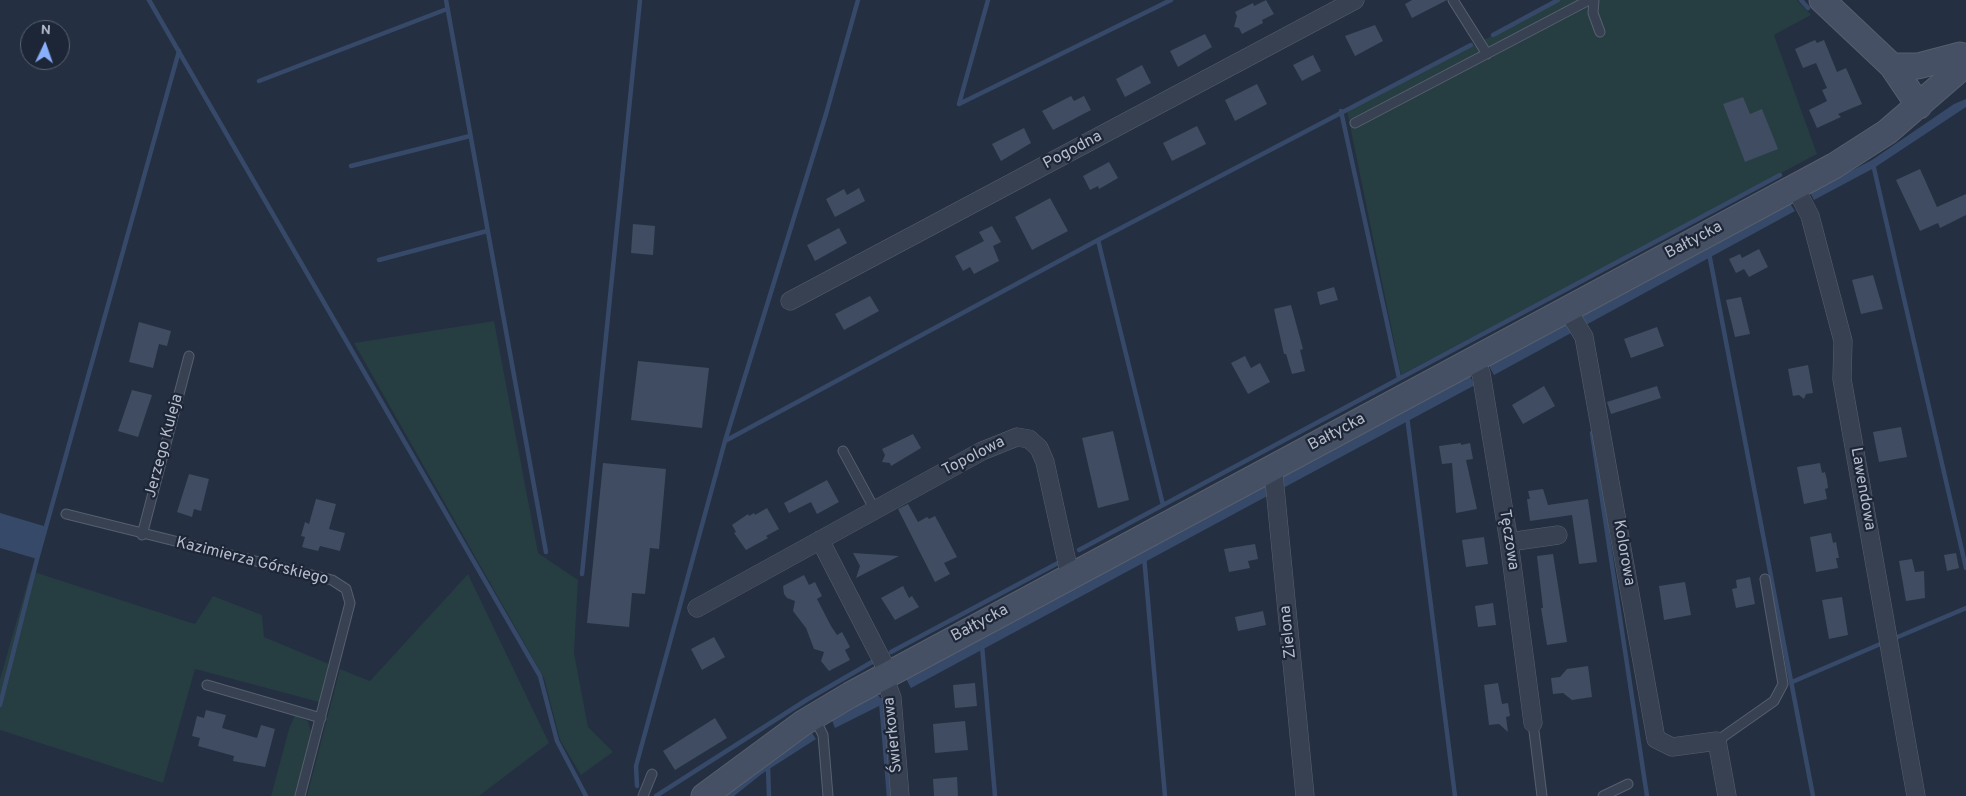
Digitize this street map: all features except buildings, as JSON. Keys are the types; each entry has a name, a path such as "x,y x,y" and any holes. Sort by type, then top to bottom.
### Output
{"main road":[{"path":"1822,0 1892,66 1919,106"},
{"path":"1892,66 1918,66 1960,55 1966,56"},
{"name":"Bałtycka","path":"704,796 814,716 887,675 1472,361 1574,319 1863,148 1919,106 1966,64"}],"street":[{"name":"Pogodna","path":"790,301 1355,0"},
{"name":"Lawendowa","path":"1795,187 1810,216 1842,340 1842,379 1916,796"},
{"name":"Kolorowa","path":"1574,319 1656,739 1672,747 1717,740"},
{"name":"Tęczowa","path":"1472,361 1481,373 1509,542 1533,723"},
{"name":"Topolowa","path":"697,608 1002,441 1017,437 1029,439 1039,448 1045,462 1068,567 1072,574"},
{"name":"Zielona","path":"1273,467 1305,796"},
{"path":"1509,542 1558,535"},
{"path":"820,540 887,675"},
{"name":"Świerkowa","path":"887,675 892,698 900,796"},
{"path":"1717,740 1727,796"}],"lane":[{"path":"1453,0 1486,54"},
{"path":"1355,123 1589,0"},
{"path":"1594,0 1594,13 1600,32"},
{"name":"Jerzego Kuleja","path":"142,535 189,356"},
{"path":"843,451 875,510"},
{"name":"Kazimierza Górskiego","path":"66,514 142,535 332,580 346,589 350,603 300,796"},
{"name":"Kolorowa","path":"1717,740 1774,700 1782,684 1765,579"},
{"path":"207,685 321,718"},
{"path":"814,716 823,735 828,796"},
{"path":"1533,723 1542,796"},
{"path":"643,796 652,774"},
{"path":"1604,796 1628,784"}],"green space":[{"path":"1561,0 1797,0 1811,15 1774,35 1817,154 1401,375 1347,111"},
{"path":"494,321 538,553 578,580 574,653 588,727 613,752 581,775 560,740 544,678 354,343"},
{"path":"31,571 195,624 213,596 262,615 264,637 329,664 319,702 195,669 163,783 0,730 0,679"},
{"path":"468,574 549,743 479,796 307,796 340,669 370,681"},
{"path":"295,715 308,721 312,735 297,796 271,796 289,729"}],"water":[{"path":"1966,99 1966,107 1874,168 1814,200 1810,192 1872,160 1954,104"},
{"path":"1789,202 1795,211 1494,375 1490,368 1489,362"},
{"path":"1468,373 1475,385 1285,487 1281,482 1282,471"},
{"path":"1265,480 1271,494 911,688 905,677"},
{"path":"0,513 47,527 37,559 0,548"},
{"path":"874,694 879,696 883,704 835,728 831,718"},
{"path":"810,730 816,739 763,773 734,796 720,796"}],"waterway":[{"path":"149,0 540,676 557,741 586,796"},
{"path":"446,0 546,552"},
{"path":"582,574 640,0"},
{"path":"637,786 636,766 725,441 826,114 858,0"},
{"path":"988,0 959,104 1171,0"},
{"path":"1493,35 1558,0"},
{"path":"1801,0 1808,8"},
{"path":"259,81 447,9"},
{"path":"725,441 1098,240 1471,45"},
{"path":"0,705 37,559 179,51"},
{"path":"1341,111 1399,378"},
{"path":"351,166 470,136"},
{"path":"1873,164 1966,568"},
{"path":"1079,550 1780,175"},
{"path":"379,260 487,231"},
{"path":"1098,240 1163,505"},
{"path":"1709,253 1813,796"},
{"path":"1407,416 1455,796"},
{"path":"1592,433 1647,796"},
{"path":"1144,556 1165,796"},
{"path":"891,652 1058,563"},
{"path":"1893,639 1966,608"},
{"path":"1792,682 1885,642"},
{"path":"982,645 995,796"},
{"path":"656,796 808,699 872,662"},
{"path":"881,700 889,796"},
{"path":"768,767 769,796"}]}
